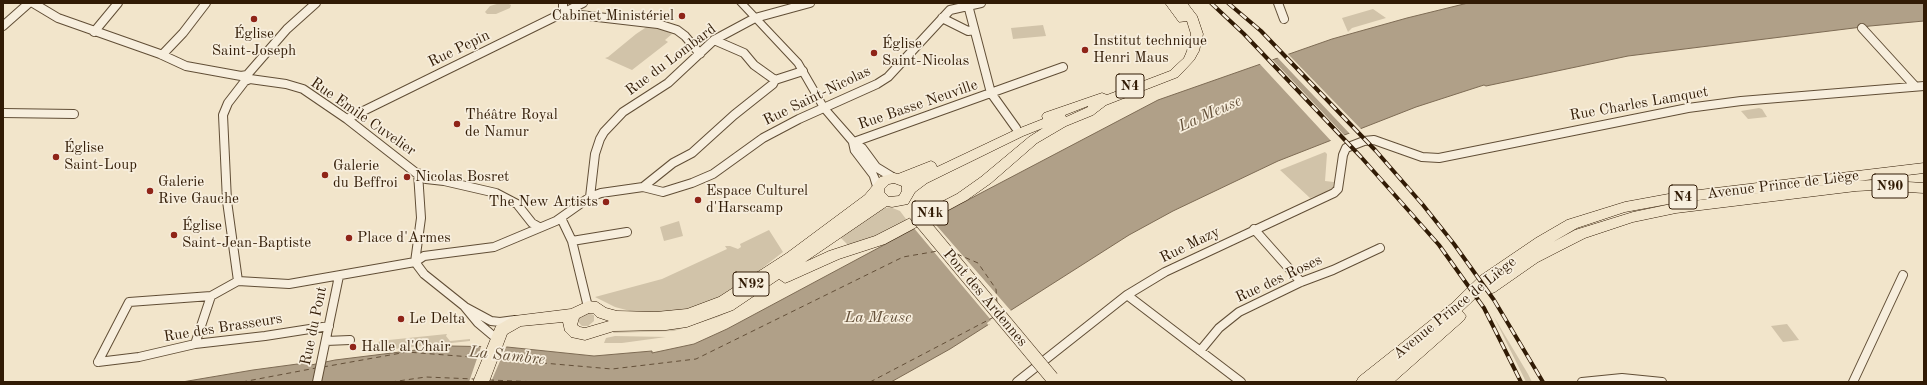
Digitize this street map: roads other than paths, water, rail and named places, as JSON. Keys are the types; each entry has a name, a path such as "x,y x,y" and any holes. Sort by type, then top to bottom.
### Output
{"main road":[{"name":"N4","path":"897,178 1016,128 1156,77 1172,67 1186,50 1188,34 1185,22 1170,3"},
{"name":"N4","path":"892,194 1019,132 1174,74 1188,60 1193,51 1197,34 1195,24 1184,4"},
{"name":"N4k","path":"744,296 764,289 810,265 880,240 962,197 986,180 1033,140 1062,123 1088,112 1101,102"},
{"name":"Avenue Prince de Liège","path":"1383,382 1491,287 1516,269 1533,258 1619,215 1674,198 1924,168"},
{"name":"N4","path":"1899,172 1924,175"},
{"name":"Pont des Ardennes","path":"897,178 908,184 892,194 915,214 1054,380"},
{"path":"892,194 885,180 897,178"},
{"name":"Avenue Prince de Liège","path":"1364,382 1456,308 1485,280 1509,262 1572,224 1619,215 1856,186 1874,185 1924,188"},
{"name":"N4","path":"1856,186 1924,195"},
{"name":"N92","path":"595,330 614,325 686,322 718,311 744,296 892,194"},
{"name":"N92","path":"602,313 616,317 666,318 688,315 724,302 792,257 870,199 892,194"},
{"path":"497,339 527,326 549,325 572,320 588,307 597,308 602,313 603,321 595,330 580,334 572,330 572,320"},
{"path":"481,382 501,330 519,320 553,318 572,320"}],"street":[{"path":"3,26 29,3"},
{"name":"Rue Emile Cuvelier","path":"33,3 58,18 196,68 286,84 303,89 347,119 426,179 444,181 496,194 517,204 532,224 539,226"},
{"path":"94,32 118,3"},
{"path":"162,55 164,51 188,27 206,3"},
{"path":"238,281 227,200 223,115 228,103 246,78 287,29 316,3"},
{"path":"563,3 562,13 658,24 676,30 685,36 700,54"},
{"name":"Rue Pepin","path":"347,119 583,3"},
{"path":"741,3 794,59 803,71 819,102 854,142 862,147 876,167 897,178"},
{"name":"Rue du Lombard","path":"590,197 595,154 604,132 623,112 668,83 714,40 755,18 810,3"},
{"name":"Rue Saint-Nicolas","path":"643,187 663,192 679,188 713,174 763,138 877,84 888,76 942,18 954,8 981,3"},
{"path":"1278,3 1284,19"},
{"path":"968,5 991,93 1016,128"},
{"path":"942,18 968,31 974,30"},
{"path":"1862,28 1914,85"},
{"path":"714,40 744,53 754,65 775,80"},
{"name":"Rue Basse Neuville","path":"854,142 1063,67"},
{"path":"196,344 211,296 238,281 289,284 415,262 424,256 494,247 539,226 561,218 590,197 613,191 643,187 673,163 692,153 734,115 773,84 775,80 803,71"},
{"name":"Rue Charles Lamquet","path":"1364,141 1380,141 1422,157 1439,158 1688,108 1914,85 1924,86"},
{"path":"3,113 74,114"},
{"name":"Rue Mazy","path":"1017,382 1127,296 1165,272 1254,229 1334,193 1338,189 1342,155 1346,148 1364,141"},
{"path":"854,142 856,152 874,176 892,194"},
{"path":"418,173 420,218 415,262 424,274 464,306 491,321 500,322 519,320"},
{"path":"561,218 572,241 588,307"},
{"path":"1254,229 1301,282"},
{"path":"572,241 627,232"},
{"name":"Rue des Roses","path":"1200,351 1219,328 1239,312 1301,282 1333,270 1380,248"},
{"path":"1853,382 1903,275"},
{"name":"Rue du Pont","path":"317,382 339,276"},
{"name":"Rue des Brasseurs","path":"211,296 129,302 98,362 139,357 196,344 265,336 329,326"},
{"path":"1127,296 1241,382"},
{"path":"464,306 478,323 497,339"},
{"path":"326,341 350,340"},
{"path":"1582,382 1622,378 1662,382"}],"water":[{"name":"La Meuse","path":"1468,3 1924,3 1924,21 1870,26 1628,56 1486,86 1484,85 1416,107 1278,161 1173,211 1129,235 950,349 891,382 182,382 253,370 305,363 311,365 335,360 449,346 507,347 594,356 652,351 652,353 694,344 727,329 1158,100 1332,39"}],"railway":[{"path":"1211,3 1244,34 1361,157 1439,245 1484,308 1521,382"},
{"path":"1228,3 1261,31 1376,151 1423,205 1454,244 1494,300 1543,382"}],"place":[{"name":"Cabinet Ministériel","path":"682,16"},
{"name":"Église Saint-Joseph","path":"254,19"},
{"name":"Institut technique Henri Maus","path":"1085,50"},
{"name":"Église Saint-Nicolas","path":"874,53"},
{"name":"Théâtre Royal de Namur","path":"457,124"},
{"name":"Église Saint-Loup","path":"56,157"},
{"name":"Galerie du Beffroi","path":"325,175"},
{"name":"Nicolas Bosret","path":"407,177"},
{"name":"Galerie Rive Gauche","path":"150,191"},
{"name":"Espace Culturel d'Harscamp","path":"698,200"},
{"name":"The New Artists","path":"606,202"},
{"name":"Église Saint-Jean-Baptiste","path":"174,235"},
{"name":"Place d'Armes","path":"349,238"},
{"name":"Le Delta","path":"401,319"},
{"name":"Halle al'Chair","path":"353,347"}],"water label":[{"name":"La Sambre","path":"507,356"}]}
